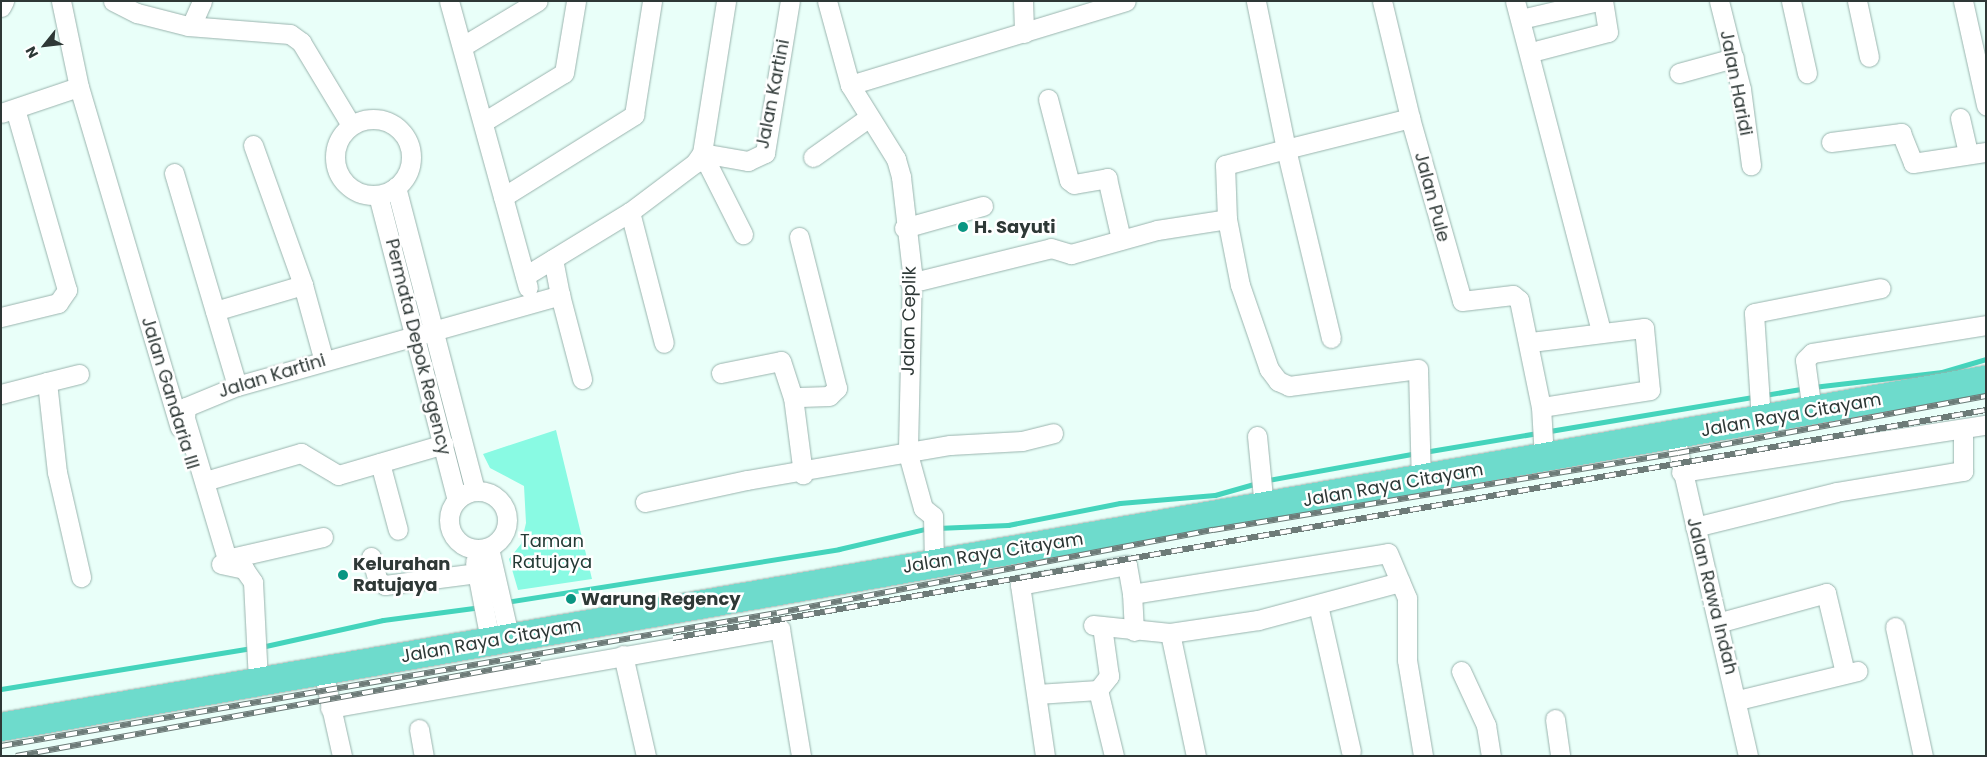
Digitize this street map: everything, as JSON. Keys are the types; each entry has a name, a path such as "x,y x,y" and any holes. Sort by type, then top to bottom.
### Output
{"main road":[{"name":"Jalan Raya Citayam","path":"1,727 257,672 323,671 498,630 682,609 934,554 1420,473 1542,430 1675,437 1761,404 1811,404 1986,380"}],"street":[{"path":"1,7 4,1"},
{"path":"1,317 58,303 67,290 8,111 76,88 61,1"},
{"path":"113,1 138,13 191,26 290,34 301,42 351,125"},
{"path":"191,26 202,1"},
{"path":"449,1 485,121 503,197 532,301 560,295"},
{"path":"463,46 538,1"},
{"path":"485,121 564,73 576,1"},
{"path":"503,197 634,115 652,1"},
{"path":"726,1 702,152 743,234"},
{"name":"Jalan Kartini","path":"702,152 748,161 765,153 790,1"},
{"name":"Jalan Ceplik","path":"827,1 850,85 868,118 896,159 910,284 908,454 923,508 933,516 934,554"},
{"path":"1023,1 1024,33"},
{"path":"850,85 965,46 1024,33 1126,1"},
{"path":"1256,1 1286,149 1331,338"},
{"path":"1382,1 1410,118 1225,165 1227,219 1240,285 1269,369 1278,381 1289,386 1416,368 1420,379 1418,443 1420,473"},
{"path":"1516,1 1601,332"},
{"path":"1521,19 1598,1"},
{"path":"1538,50 1603,36 1608,32 1603,1"},
{"name":"Jalan Haridi","path":"1719,1 1734,58 1751,164"},
{"path":"1791,1 1807,73"},
{"path":"1857,1 1869,56"},
{"path":"1963,1 1986,105"},
{"path":"1679,73 1734,58"},
{"name":"Jalan Gandaria III","path":"76,88 219,562 226,568 244,569 253,582 257,672"},
{"path":"1048,99 1069,180 1074,184 1107,178 1121,240"},
{"path":"814,157 868,118"},
{"name":"Jalan Pule","path":"1410,118 1462,301 1517,296 1531,342 1542,430"},
{"path":"1831,142 1901,133 1913,163 1977,153 1960,118"},
{"path":"363,120 387,121 406,137 411,162 396,187 378,195 354,189 338,170 337,145 351,125 363,120"},
{"path":"253,145 302,285 324,361"},
{"path":"524,276 630,212 702,152"},
{"path":"174,173 237,386"},
{"name":"Permata Depok Regency","path":"396,187 434,327 475,491"},
{"name":"Permata Depok Regency","path":"378,195 457,500"},
{"path":"904,228 983,206"},
{"path":"630,212 664,343"},
{"path":"910,284 1051,248 1071,254 1121,240 1227,219"},
{"path":"793,397 830,396 837,388 799,236"},
{"path":"553,259 560,295 582,379"},
{"path":"215,311 302,285"},
{"path":"1761,404 1754,313 1881,288"},
{"name":"Jalan Kartini","path":"324,537 227,559 185,418 186,407 237,386 434,327 532,301"},
{"path":"1811,404 1805,373 1805,360 1812,353 1986,325"},
{"path":"1531,342 1644,328 1650,390 1542,430"},
{"path":"721,374 781,361 793,397 803,474"},
{"path":"1,394 79,374"},
{"path":"47,382 57,472 81,578"},
{"path":"1681,472 1963,430 1986,424"},
{"path":"1695,527 1836,492 1963,471 1963,430"},
{"path":"645,502 746,480 803,474 950,445 1022,441 1053,433"},
{"path":"1257,436 1263,500"},
{"name":"Jalan Rawa Indah","path":"1675,437 1681,472 1721,622 1748,756"},
{"path":"204,481 302,453 338,475 444,444"},
{"path":"380,463 398,530"},
{"path":"480,548 502,536 507,518 493,495 475,491 457,500 449,524 457,540 480,548 501,589 498,630"},
{"path":"480,548 477,573 483,595 498,630"},
{"path":"1132,594 1388,553 1407,598 1406,660 1423,756"},
{"path":"371,557 378,581 384,586 477,573"},
{"path":"1045,756 1020,585 1127,565 1132,594 1134,631"},
{"path":"1037,694 1098,690 1109,676 1097,626 1170,633 1258,620 1400,582"},
{"path":"1721,622 1826,593 1852,672 1738,700"},
{"path":"1318,605 1351,750"},
{"path":"1896,627 1923,756"},
{"path":"330,708 623,655 780,629 801,756"},
{"path":"1170,633 1196,756"},
{"path":"623,655 646,756"},
{"path":"323,671 342,756"},
{"path":"1461,671 1486,725 1491,756"},
{"path":"1098,690 1114,756"},
{"path":"1555,719 1560,756"},
{"path":"420,729 424,756"}],"green space":[{"name":"Taman Ratujaya","path":"556,430 592,579 518,590 509,559 521,544 526,523 524,486 490,468 483,454"}],"waterway":[{"path":"1424,452 1813,387 1942,372 1986,359"},
{"path":"937,528 1008,525 1120,503 1215,495 1268,480 1416,453"},
{"path":"506,602 839,549 929,528"},
{"path":"261,647 383,620 481,607"},
{"path":"1,689 252,648"}],"railway":[{"path":"1,746 777,613 1213,530 1678,453 1986,396"},
{"path":"673,638 1986,410"},
{"path":"16,756 540,661"}],"place":[{"name":"H. Sayuti","path":"963,227"},
{"name":"Kelurahan Ratujaya","path":"343,575"},
{"name":"Warung Regency","path":"571,599"}]}
